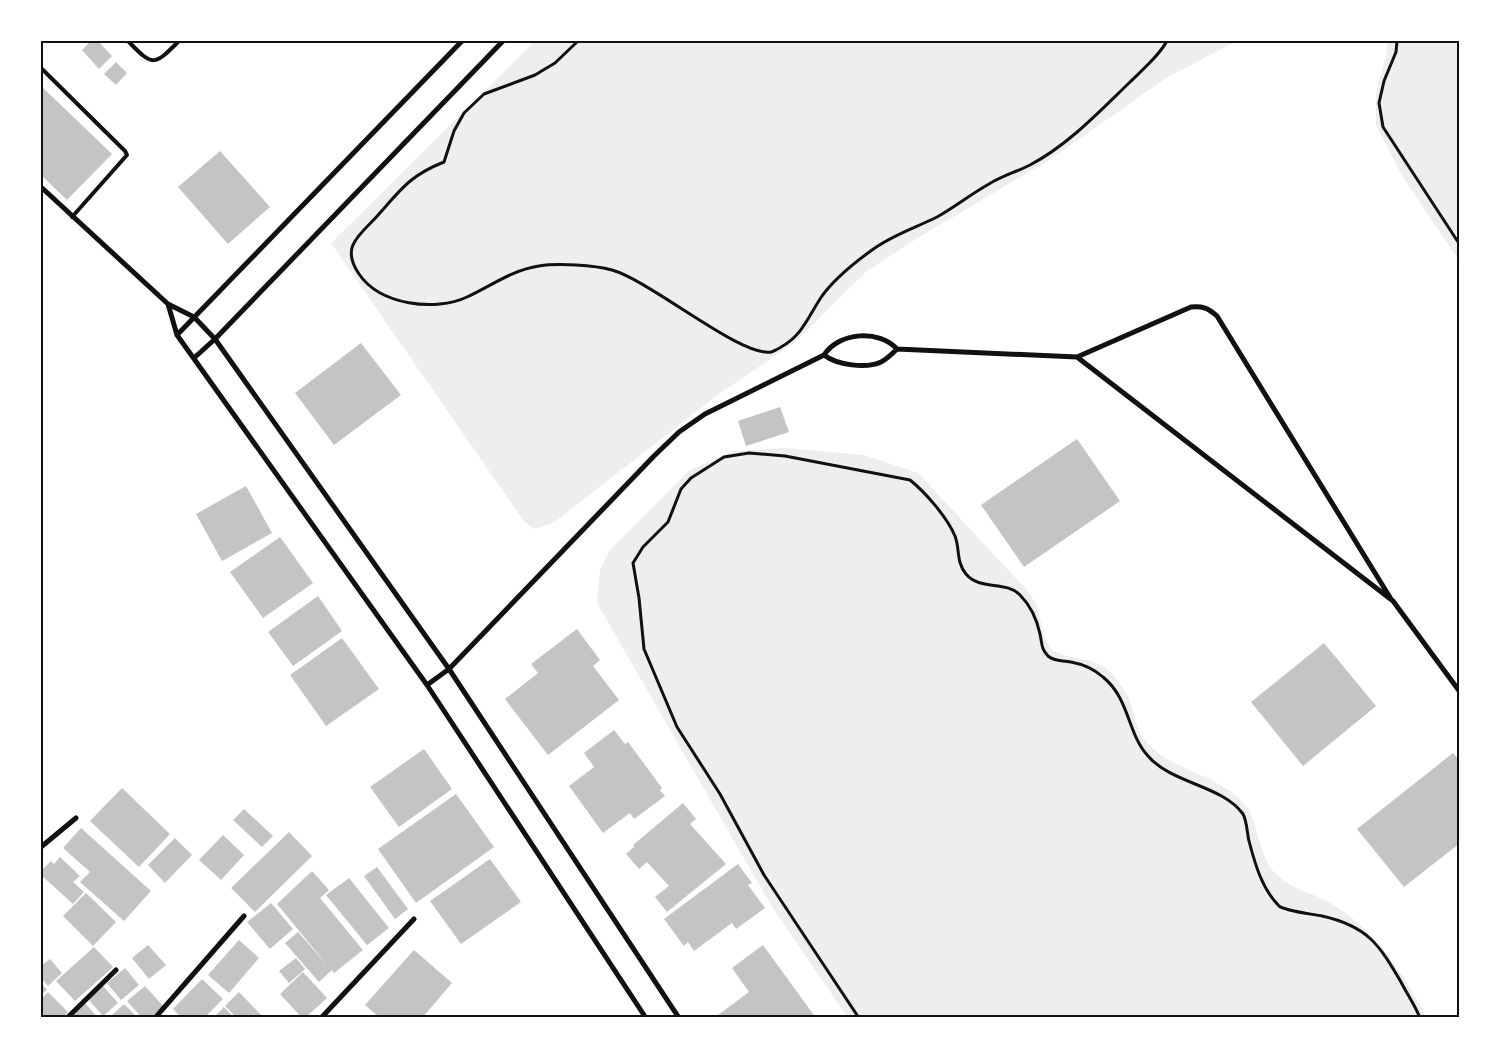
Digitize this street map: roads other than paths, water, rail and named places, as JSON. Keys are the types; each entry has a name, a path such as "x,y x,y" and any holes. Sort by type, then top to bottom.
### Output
{"street":[{"path":"176,335 462,41"},
{"path":"194,358 215,339 503,41"},
{"path":"41,187 168,304 194,317 215,339 449,669 679,1018"},
{"path":"168,304 176,335 427,685 646,1018"},
{"path":"824,355 833,362 845,365 879,363 897,349 1077,357 1191,307 1202,306 1211,310 1217,316 1393,601 1460,692"},
{"path":"427,685 449,669 679,432 705,414 824,355 830,345 842,339 878,336 890,342 897,349"},
{"path":"1077,357 1393,601"},
{"path":"41,847 76,818"},
{"path":"155,1018 244,916"},
{"path":"321,1018 414,919"},
{"path":"67,1018 116,970"}],"lane":[{"path":"128,41 144,58 155,61 160,60 178,41"},
{"path":"41,68 127,155 72,217"}]}
